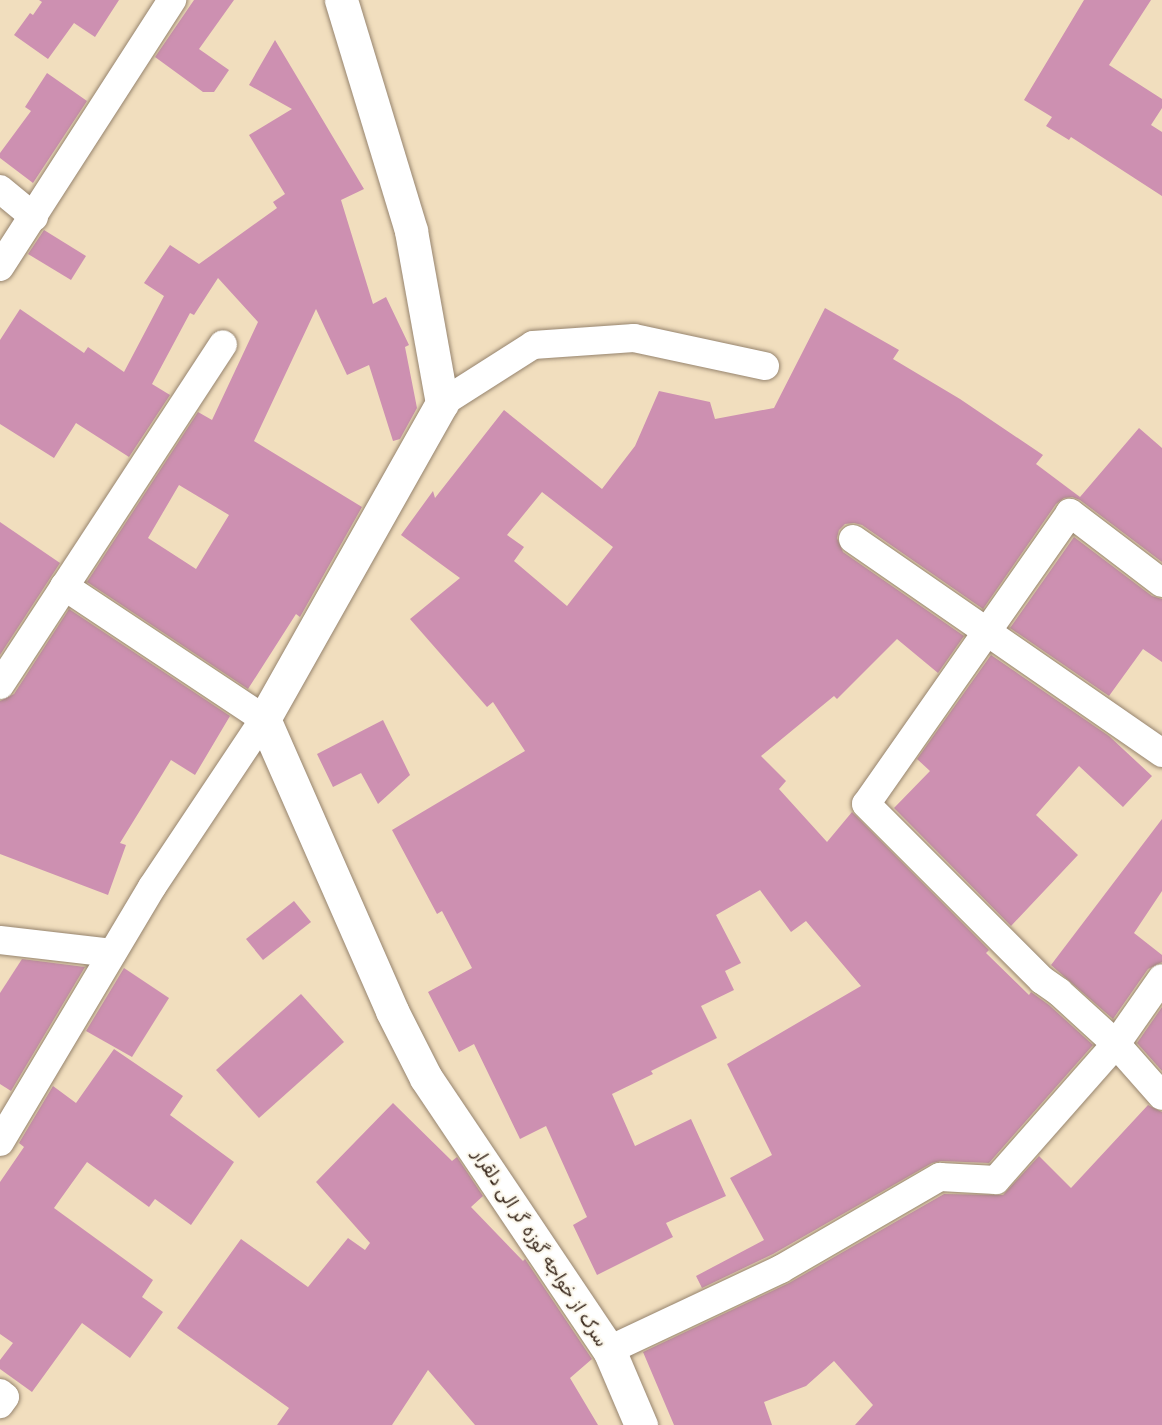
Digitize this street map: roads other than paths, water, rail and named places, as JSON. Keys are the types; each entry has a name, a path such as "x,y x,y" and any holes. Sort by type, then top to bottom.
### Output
{"street":[{"path":"0,267 172,0"},
{"path":"341,0 411,231 442,403"},
{"path":"0,189 34,217"},
{"path":"0,1143 152,887 264,718 442,403 533,345 634,338 765,366"},
{"path":"0,685 223,344"},
{"path":"1162,583 1070,513 866,804 1042,981 1059,992 1116,1044 1162,1096"},
{"path":"853,539 987,629 1162,753"},
{"path":"64,586 264,718"},
{"name":"سرک از خواجه گوزه گر الی دلقرار","path":"264,718 393,1011 426,1078 609,1350 641,1425"},
{"path":"0,940 112,953"},
{"path":"609,1350 781,1269 940,1177 996,1180 1116,1044 1162,978"},
{"path":"0,1393 5,1397 0,1404"}]}
